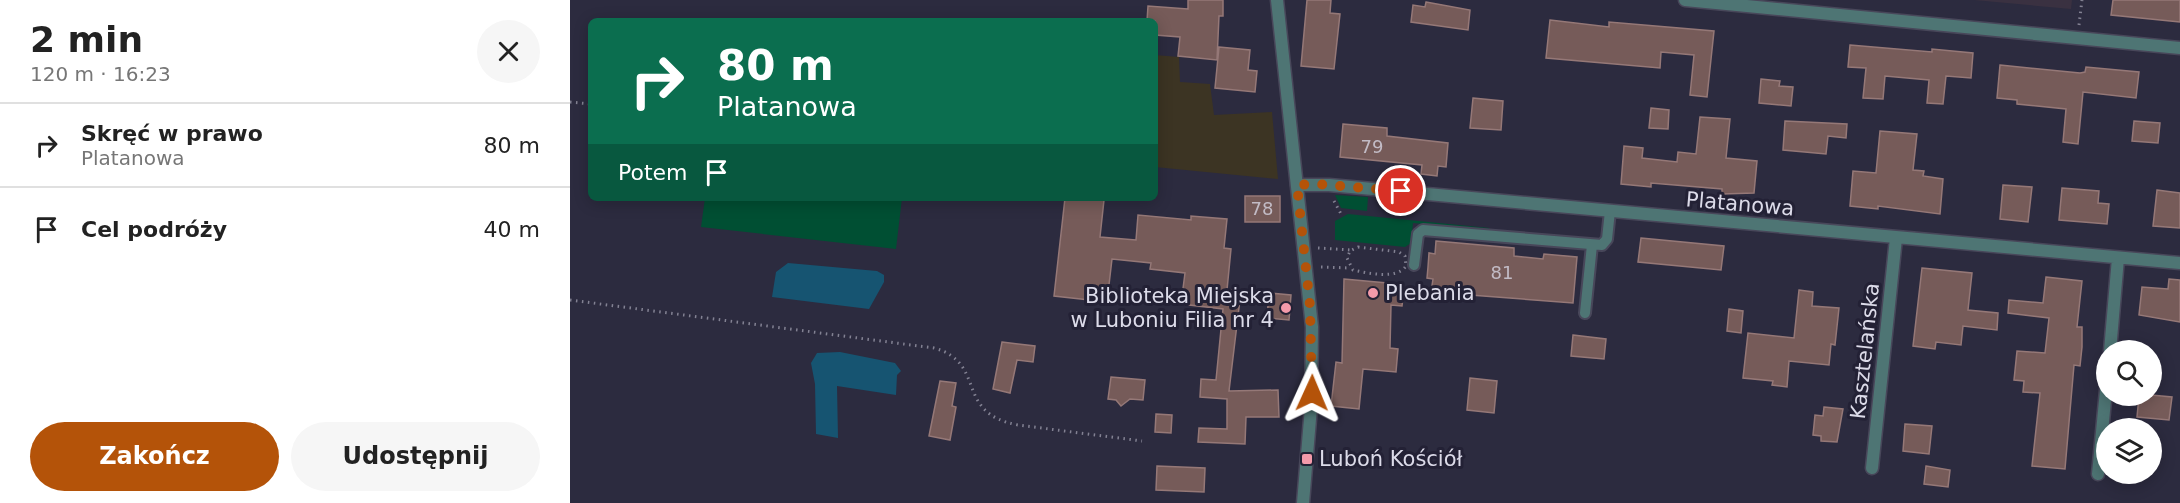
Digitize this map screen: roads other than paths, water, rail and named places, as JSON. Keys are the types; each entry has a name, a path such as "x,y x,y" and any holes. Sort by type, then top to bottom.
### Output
{"street":[{"path":"1277,0 1312,345 1311,407 1303,503"},
{"path":"1685,0 2180,48"},
{"name":"Platanowa","path":"1297,185 1329,185 2180,264"},
{"name":"Kasztelańska","path":"1872,468 1896,238"},
{"path":"2111,340 2118,258"}],"lane":[{"path":"1414,265 1418,234 1426,229 1602,245 1607,242 1610,211"},
{"path":"1585,313 1592,245"}],"water":[{"path":"788,263 877,271 884,275 884,282 869,309 772,297 776,272"},
{"path":"840,352 895,363 901,371 897,375 896,395 837,386 838,438 816,434 815,384 811,363 817,353"}],"place":[{"name":"Plebania","path":"1373,293"},
{"name":"Biblioteka Miejska w Luboniu Filia nr 4","path":"1286,308"},
{"name":"Luboń Kościół","path":"1307,459"}]}
